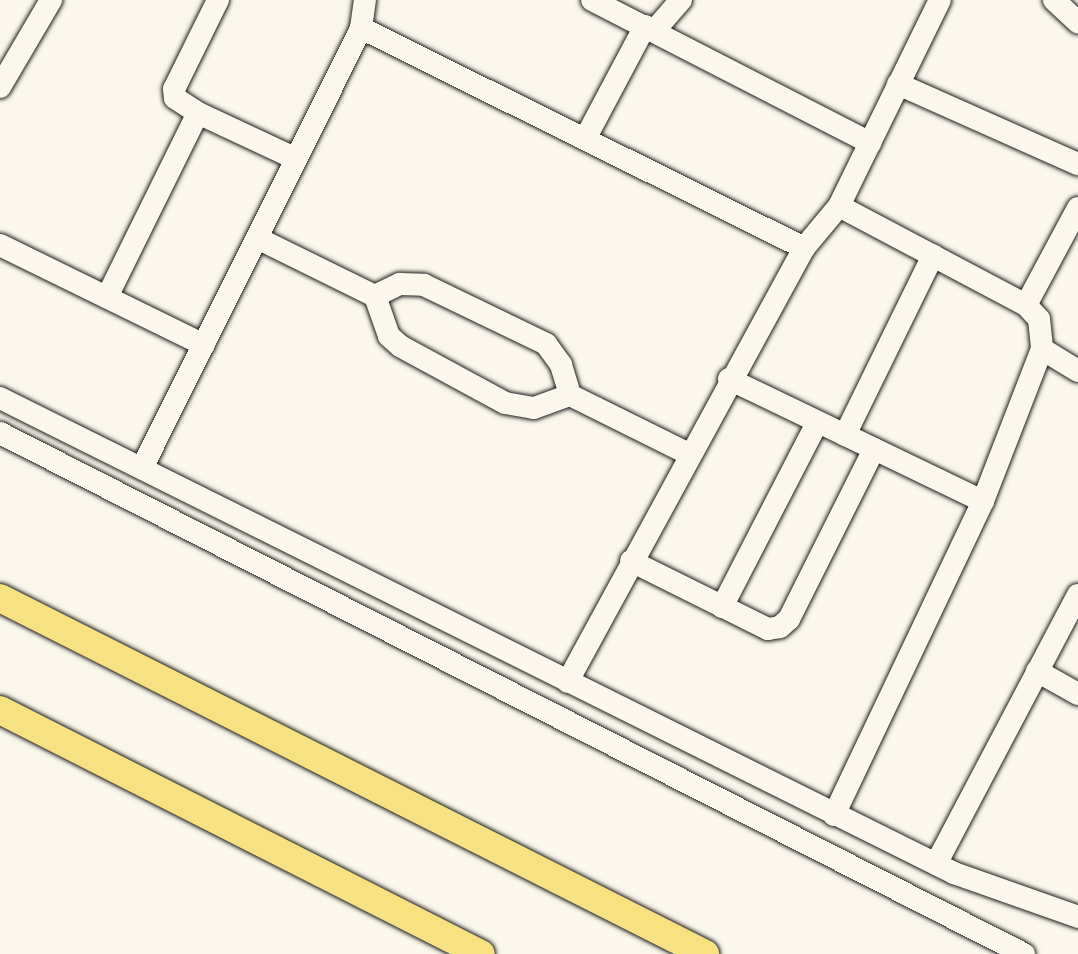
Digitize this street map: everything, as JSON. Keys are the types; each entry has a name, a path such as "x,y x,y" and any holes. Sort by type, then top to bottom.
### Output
{"main road":[{"path":"0,598 705,954"},
{"path":"0,710 481,954"}],"street":[{"path":"0,87 51,0"},
{"path":"218,0 174,89 174,98 198,113 296,159"},
{"path":"142,468 361,28 365,0"},
{"path":"592,0 870,143"},
{"path":"585,139 649,28 681,0"},
{"path":"567,682 729,379 804,248 839,206 940,0"},
{"path":"1054,0 1078,22"},
{"path":"361,28 804,248"},
{"path":"898,84 1078,164"},
{"path":"107,297 198,113"},
{"path":"834,815 982,501 1042,349 1039,319 1026,305 839,206"},
{"path":"1026,305 1078,208"},
{"path":"257,238 375,296 389,336 400,346 505,403 534,408 570,395 689,454"},
{"path":"0,245 204,345"},
{"path":"845,435 933,255"},
{"path":"375,296 400,284 424,285 546,344 561,364 570,395"},
{"path":"1042,349 1078,371"},
{"path":"729,379 982,501"},
{"path":"0,398 834,815 936,864 1078,917"},
{"path":"722,607 817,423"},
{"path":"0,433 1024,954"},
{"path":"631,561 768,628 780,627 789,619 874,449"},
{"path":"936,864 1077,600"},
{"path":"1037,672 1078,694"}]}
